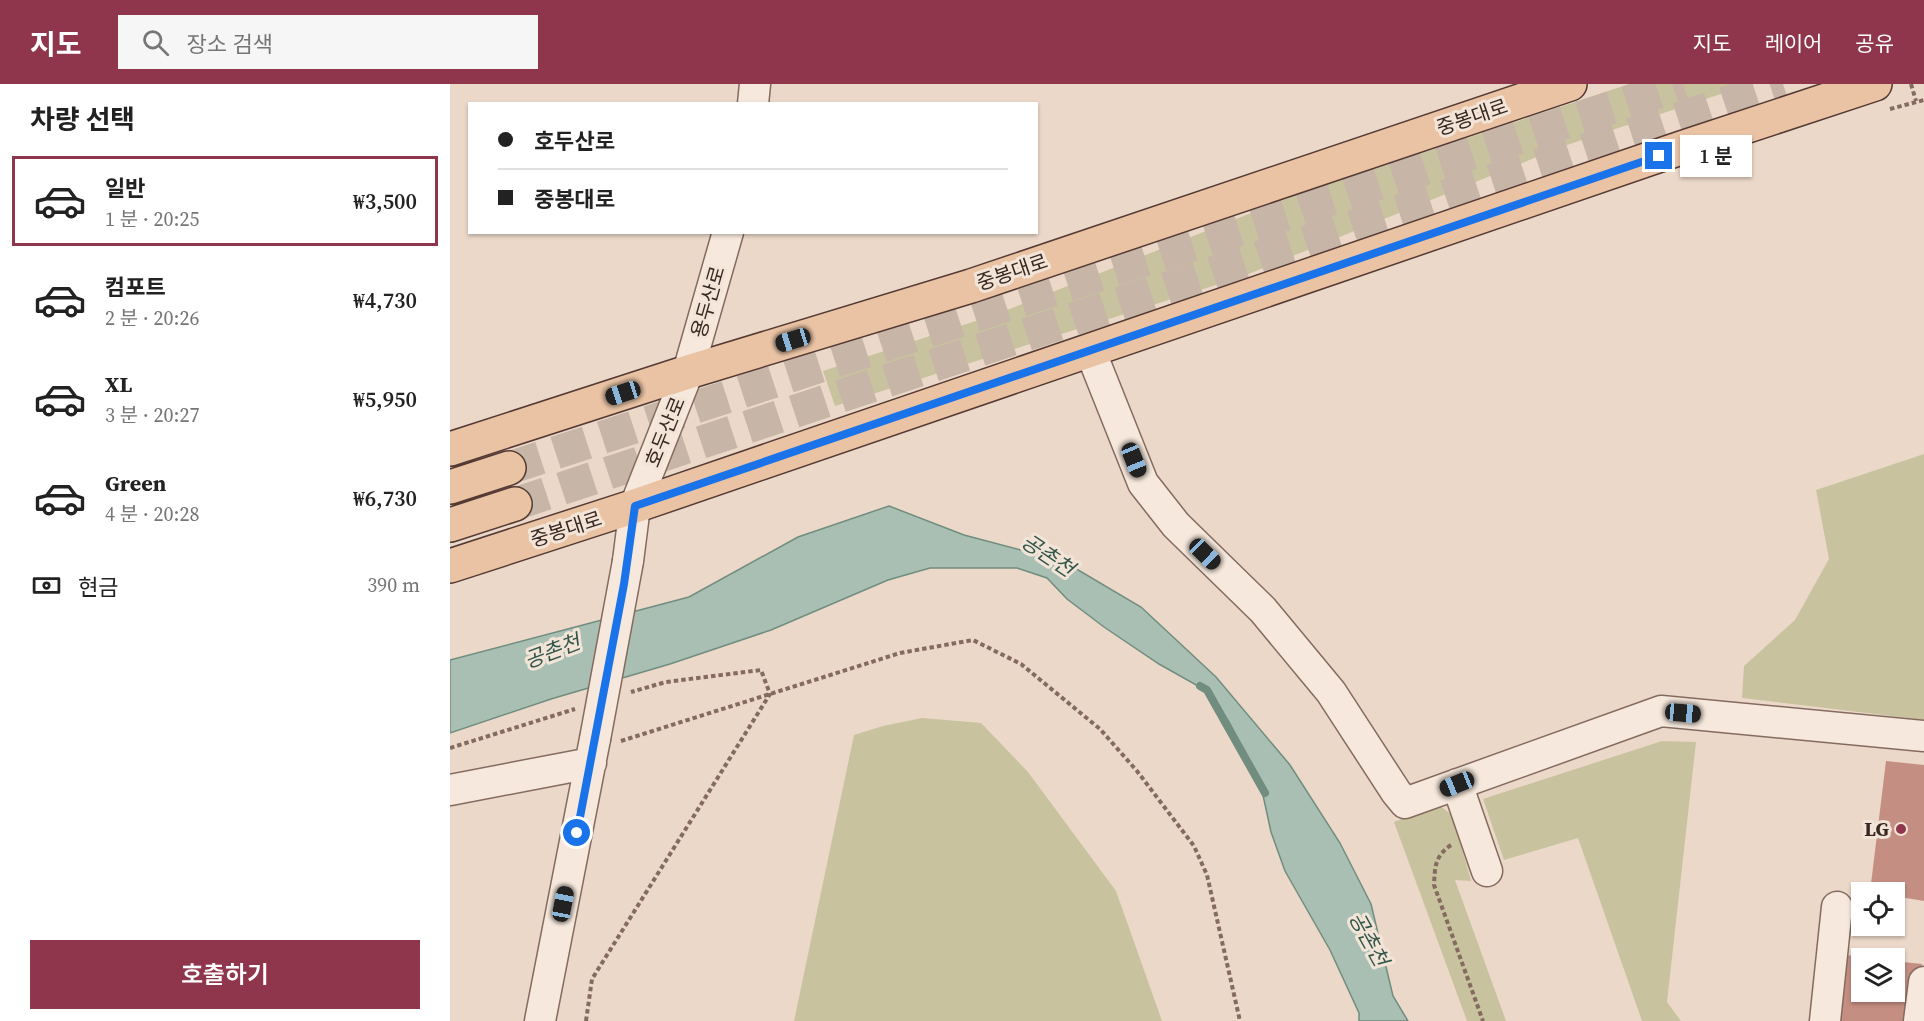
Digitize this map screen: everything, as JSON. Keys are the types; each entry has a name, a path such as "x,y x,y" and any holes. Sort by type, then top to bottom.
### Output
{"main road":[{"name":"중봉대로","path":"450,449 688,372 971,286 1570,84"},
{"path":"1681,148 1782,100 1796,84"},
{"name":"중봉대로","path":"450,566 635,506 1681,148 1875,84"},
{"path":"450,487 509,468"},
{"name":"중봉대로","path":"450,525 515,504"}],"street":[{"path":"753,102 755,84"},
{"name":"용두산로","path":"688,372 727,234"},
{"path":"1090,350 1143,483 1176,525 1263,610 1331,692 1396,792 1406,802 1660,711 1924,736"},
{"name":"호두산로","path":"540,1021 628,561 635,506 688,372"},
{"path":"450,790 593,750"},
{"path":"1457,784 1486,871"},
{"path":"1825,1021 1837,907"},
{"path":"1920,1021 1924,982"}],"path":[{"path":"1911,84 1916,101"},
{"path":"593,750 900,653 973,640 1021,664 1100,729 1137,771 1194,846 1208,875 1240,1021"},
{"path":"586,1021 592,980 770,694"},
{"path":"1473,832 1443,851 1435,864 1434,885 1483,1021"}],"shaded area":[{"path":"1629,84 1747,84 1564,146 1241,277 835,406 823,371 997,314 1294,196"},
{"path":"1924,454 1924,720 1742,698 1744,666 1795,620 1829,559 1816,490"},
{"path":"922,718 981,723 1028,772 1116,891 1162,1021 794,1021 854,735"},
{"path":"1662,741 1696,742 1667,1002 1681,1021 1642,1021 1578,838 1504,860 1483,799"},
{"path":"1439,805 1453,816 1471,881 1455,880 1506,1021 1467,1021 1394,822"}],"water":[{"path":"889,506 964,535 1063,561 1141,607 1216,677 1290,765 1340,843 1371,904 1393,996 1408,1021 1359,1021 1359,1013 1330,950 1285,871 1271,832 1261,786 1229,722 1207,691 1159,664 1104,627 1067,599 1047,578 1017,568 930,568 888,580 771,630 450,733 450,660 689,597 798,537"}],"building":[{"name":"LG","path":"1886,761 1924,765 1924,901 1905,898 1905,882 1871,882"},
{"path":"1837,954 1851,956 1851,1002 1905,1002 1905,962 1922,964 1915,1021 1829,1021"}],"waterway":[{"name":"공촌천","path":"1200,686 1207,690 1265,793"}],"tunnel":[{"path":"509,468 1683,84"},
{"path":"515,504 1783,84"}],"place":[{"name":"LG","path":"1901,829"}],"route":[{"path":"577,833 624,584 635,506 1659,156"}]}
